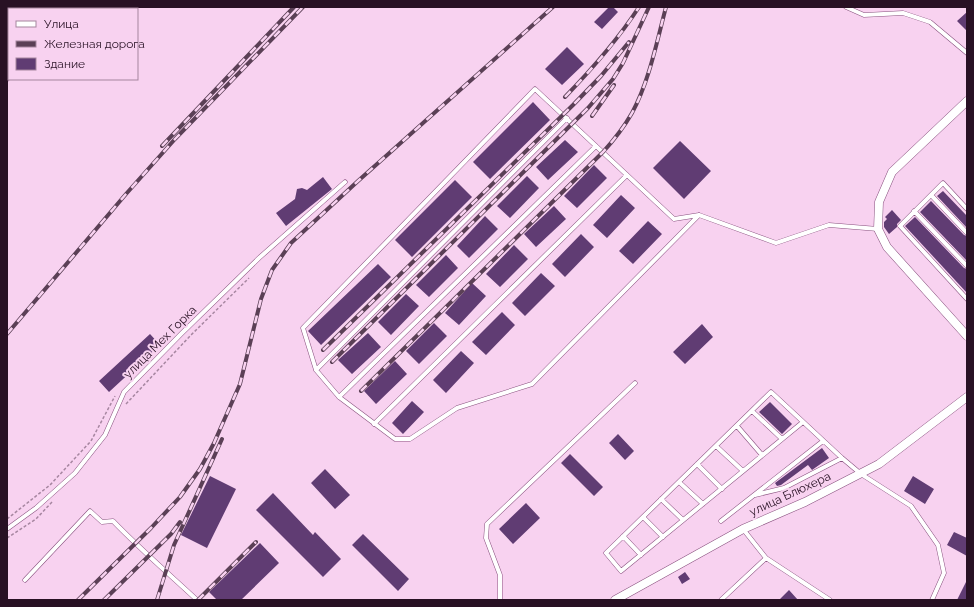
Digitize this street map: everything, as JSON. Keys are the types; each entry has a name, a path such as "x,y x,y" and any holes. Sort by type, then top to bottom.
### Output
{"street":[{"path":"967,101 892,172 879,202 878,229 887,247 967,336"},
{"name":"улица Блюхера","path":"614,600 743,529 805,502 879,464 967,397"}],"lane":[{"path":"846,7 864,15 903,13 930,22 967,53"},
{"path":"699,215 532,384 457,408 410,439 395,439 374,424 339,397 316,370 303,328 535,89 674,219 699,215 776,243 829,224 878,229"},
{"path":"316,370 567,118"},
{"path":"339,397 596,146"},
{"path":"374,424 627,175"},
{"name":"улица Мех Горка","path":"7,529 36,508 75,473 105,435 124,392 259,258 346,182"},
{"path":"967,209 943,183 900,226 967,299"},
{"path":"931,195 967,233"},
{"path":"914,211 967,266"},
{"path":"500,600 500,576 486,538 487,524 636,383"},
{"path":"803,422 620,571 606,553 771,392 861,474 910,506 938,545 944,573 932,600"},
{"path":"752,411 782,439"},
{"path":"737,426 762,455"},
{"path":"721,521 823,441"},
{"path":"716,446 743,471"},
{"path":"753,496 784,488 842,458"},
{"path":"697,464 722,488"},
{"path":"679,482 703,504"},
{"path":"661,499 683,520"},
{"path":"25,580 90,511 102,522 113,521 135,544 149,555 197,600"},
{"path":"643,517 663,537"},
{"path":"743,529 766,558 830,600"},
{"path":"623,536 640,555"},
{"path":"721,600 766,558"}],"path":[{"path":"126,404 191,335 252,274"},
{"path":"7,520 50,485 91,441 113,398 119,393"},
{"path":"7,538 36,519 57,497"}],"building":[{"path":"609,7 613,7 618,12 602,29 594,22"},
{"path":"967,12 967,31 957,21"},
{"path":"567,47 584,64 562,85 545,69"},
{"path":"533,102 550,120 490,179 473,162"},
{"path":"565,140 578,152 548,180 536,167"},
{"path":"680,141 711,171 684,199 653,168"},
{"path":"594,165 607,178 577,208 564,196"},
{"path":"527,176 539,188 510,218 497,206"},
{"path":"323,177 332,189 286,226 276,213 295,199 297,189 302,188 307,190"},
{"path":"455,180 472,197 412,257 395,240"},
{"path":"943,191 967,216 967,228 937,196"},
{"path":"621,195 635,208 607,238 593,225"},
{"path":"931,201 964,235 967,236 967,261 920,212"},
{"path":"554,206 566,219 536,247 524,234"},
{"path":"892,210 901,220 897,224 897,227 889,234 884,227 884,222 887,219 885,217"},
{"path":"485,216 498,229 469,258 457,246"},
{"path":"915,217 964,268 967,269 967,293 905,226"},
{"path":"648,221 662,234 633,264 619,251"},
{"path":"581,234 594,247 565,277 552,264"},
{"path":"514,245 528,259 500,287 486,274"},
{"path":"446,255 458,268 429,297 416,285"},
{"path":"378,264 391,277 321,345 308,331"},
{"path":"541,273 555,286 525,316 512,303"},
{"path":"472,283 486,296 459,325 445,313"},
{"path":"406,294 419,306 391,335 378,322"},
{"path":"502,312 515,325 486,355 472,342"},
{"path":"434,323 447,336 419,364 406,351"},
{"path":"702,324 713,337 685,364 673,352"},
{"path":"368,333 381,347 352,374 338,360"},
{"path":"150,334 160,345 109,392 99,381"},
{"path":"461,351 474,363 446,393 433,380"},
{"path":"395,361 407,374 376,404 364,391"},
{"path":"412,401 424,412 403,434 392,423"},
{"path":"770,402 792,424 782,434 759,412"},
{"path":"618,434 634,451 625,460 609,443"},
{"path":"822,448 829,458 812,470 808,465 781,485 777,486 775,483"},
{"path":"570,454 603,487 594,496 561,463"},
{"path":"325,469 350,495 335,509 311,483"},
{"path":"210,476 236,489 207,548 181,535"},
{"path":"913,476 934,489 925,504 904,491"},
{"path":"273,493 313,535 315,532 341,559 323,577 256,510"},
{"path":"526,503 540,518 513,544 499,529"},
{"path":"954,532 967,538 967,556 947,545"},
{"path":"363,534 409,579 398,591 352,545"},
{"path":"260,543 279,563 241,600 217,600 209,592"},
{"path":"685,572 690,579 682,584 678,577"},
{"path":"967,580 967,600 957,600"},
{"path":"789,590 798,600 779,600"}],"railway":[{"path":"162,146 294,7"},
{"path":"7,334 126,194 175,139 303,7"},
{"path":"78,600 151,528 180,497 200,469 214,443 240,384 261,299 272,270 291,243 358,181 553,7"},
{"path":"565,97 604,54 639,7"},
{"path":"332,362 588,108 613,79 623,63 649,7"},
{"path":"361,391 603,152 615,138 626,123 638,101 652,61 666,7"},
{"path":"323,350 573,105 601,76 629,42"},
{"path":"592,116 614,85"},
{"path":"157,600 174,545 222,439"},
{"path":"104,600 171,534 180,522"},
{"path":"198,600 256,542"}]}
